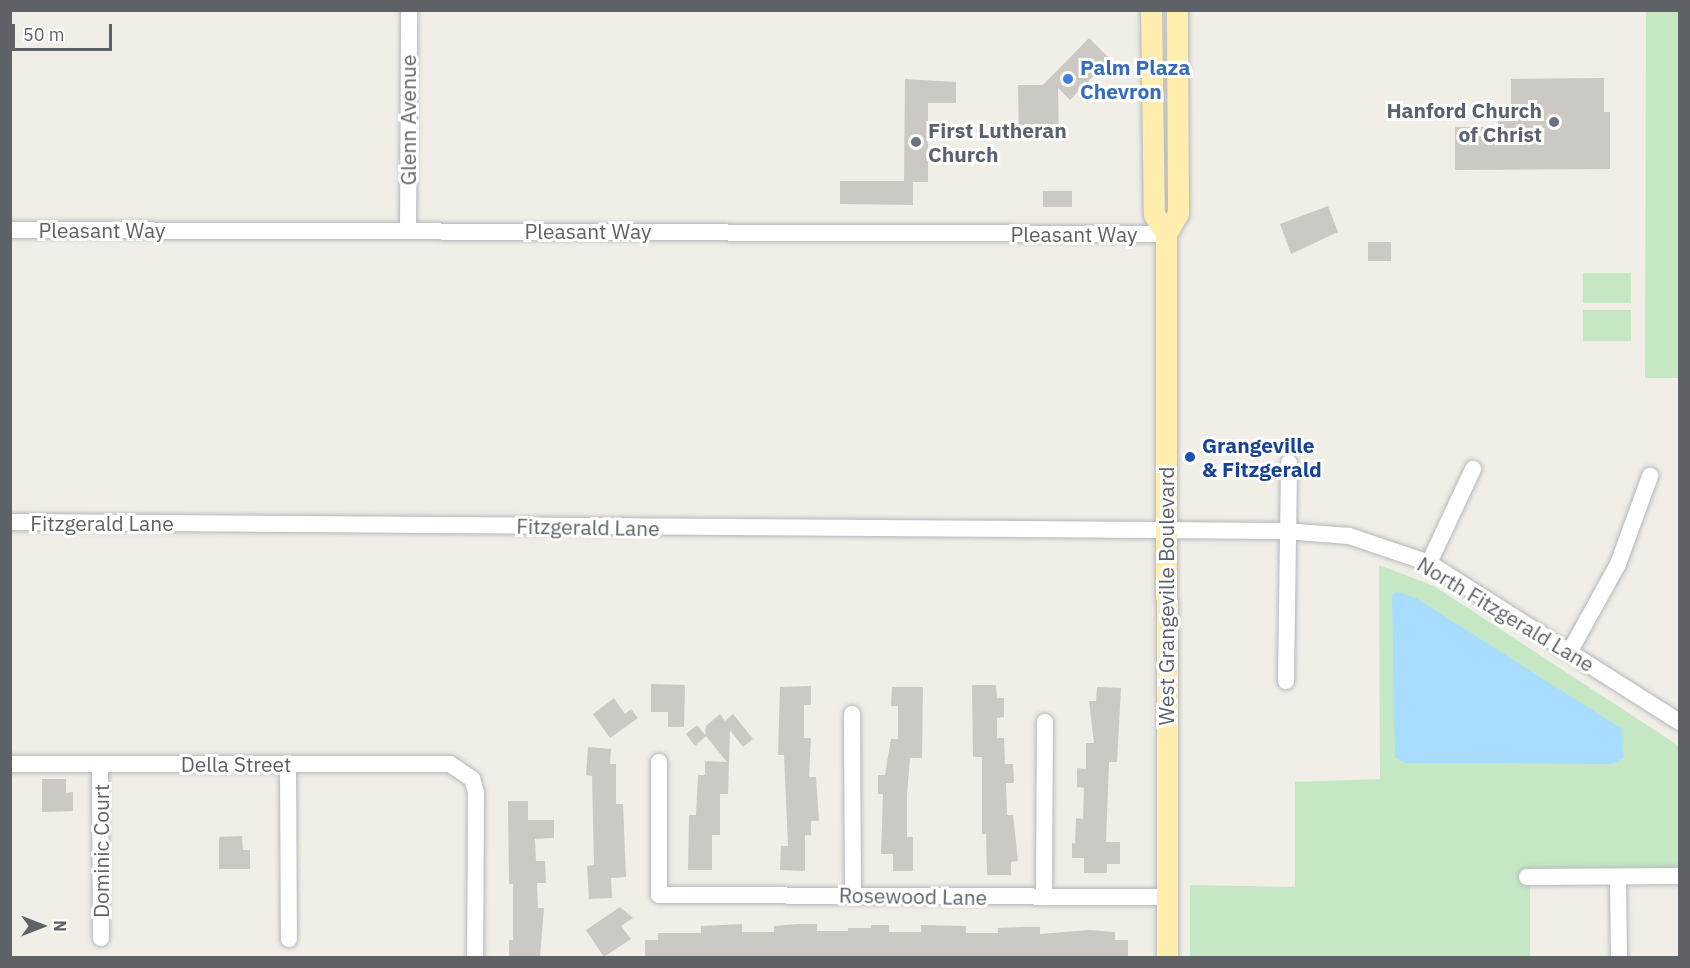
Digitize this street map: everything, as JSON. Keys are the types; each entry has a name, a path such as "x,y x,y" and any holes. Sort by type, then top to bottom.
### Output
{"main road":[{"name":"West Grangeville Boulevard","path":"1150,10 1154,214 1166,234"},
{"name":"West Grangeville Boulevard","path":"1167,957 1166,234 1178,213 1177,10"}],"street":[{"name":"Glenn Avenue","path":"408,230 409,10"},
{"name":"Pleasant Way","path":"10,230 1166,234"},
{"path":"1286,681 1285,531 1289,463"},
{"path":"1429,563 1473,469"},
{"path":"1570,651 1618,564 1650,476"},
{"name":"Fitzgerald Lane","path":"10,522 1165,530"},
{"name":"North Fitzgerald Lane","path":"1165,530 1285,531 1349,536 1429,563 1680,722"},
{"path":"852,714 853,896"},
{"path":"1044,897 1045,722"},
{"name":"Rosewood Lane","path":"659,762 659,895 1167,897"},
{"name":"Della Street","path":"10,764 450,764 472,778 476,792 475,957"},
{"name":"Dominic Court","path":"100,764 101,938"},
{"path":"288,765 289,939"},
{"path":"1527,877 1680,876"},
{"path":"1618,877 1618,957"}],"green space":[{"path":"1646,11 1679,11 1679,378 1645,378"},
{"path":"1583,273 1631,273 1631,303 1583,303"},
{"path":"1583,310 1631,310 1631,341 1583,341"},
{"path":"1379,565 1434,586 1679,746 1679,867 1530,868 1530,957 1190,957 1190,885 1295,887 1295,782 1380,779"}],"water":[{"path":"1397,592 1416,598 1622,729 1623,758 1612,764 1405,763 1395,757 1392,595"}],"building":[{"path":"1089,38 1110,59 1070,100 1058,88 1059,139 1019,139 1018,85 1043,85"},
{"name":"Hanford Church of Christ","path":"1604,78 1604,112 1610,112 1610,169 1455,170 1455,127 1498,127 1498,116 1511,116 1511,79"},
{"name":"First Lutheran Church","path":"905,79 956,82 956,103 928,103 928,182 913,182 913,205 840,204 840,181 904,181"},
{"path":"1043,191 1072,191 1072,207 1043,207"},
{"path":"1328,206 1338,232 1291,254 1280,224"},
{"path":"1368,242 1391,242 1391,261 1368,261"},
{"path":"651,684 685,685 684,727 668,727 668,712 651,712"},
{"path":"972,685 996,685 997,698 1004,698 1004,717 997,718 997,738 1004,738 1005,764 1013,764 1014,783 1006,783 1007,815 1013,815 1018,861 1011,862 1011,875 987,875 986,834 982,834 982,757 973,757"},
{"path":"811,686 811,705 804,705 804,738 811,738 809,777 816,777 819,821 811,821 811,835 805,835 805,871 780,870 781,846 788,846 784,755 778,755 780,687"},
{"path":"892,687 923,687 922,758 910,758 907,795 907,837 913,837 913,871 893,871 893,854 881,854 883,794 878,794 878,775 885,775 891,739 898,739 898,706 891,706"},
{"path":"1097,687 1121,688 1117,762 1109,762 1106,842 1120,842 1120,864 1107,864 1107,873 1084,873 1084,858 1072,858 1076,818 1083,819 1084,788 1077,787 1077,768 1086,769 1086,743 1094,743 1089,701 1096,701"},
{"path":"614,698 625,714 631,709 638,718 610,738 593,714"},
{"path":"720,714 725,721 733,714 753,739 743,747 730,730 728,794 720,794 720,835 712,835 712,870 688,870 689,815 696,815 698,775 705,775 705,761 727,762 706,736 695,746 686,734 697,725 705,735 706,726"},
{"path":"588,747 611,749 610,764 616,764 616,804 623,804 626,877 611,878 612,898 589,899 587,866 594,865 592,776 586,775"},
{"path":"42,779 66,779 66,793 73,792 73,811 42,812"},
{"path":"508,801 528,801 528,820 554,820 554,838 535,839 536,861 545,861 546,883 537,883 538,908 544,908 540,957 509,957 509,940 513,940 513,884 509,884"},
{"path":"242,836 243,850 250,850 250,869 219,869 219,837"},
{"path":"620,907 633,918 621,926 631,939 604,957 586,930"},
{"path":"742,924 742,932 774,932 774,926 817,924 817,931 848,931 848,928 889,925 889,932 921,932 921,925 966,926 966,933 998,933 998,928 1021,927 1040,927 1040,934 1090,930 1115,932 1115,940 1128,940 1128,957 645,957 645,940 658,940 658,933 701,933 701,926"}],"place":[{"name":"Palm Plaza Chevron","path":"1068,79"},
{"name":"Hanford Church of Christ","path":"1554,122"},
{"name":"First Lutheran Church","path":"916,142"},
{"name":"Grangeville & Fitzgerald","path":"1190,457"}]}
